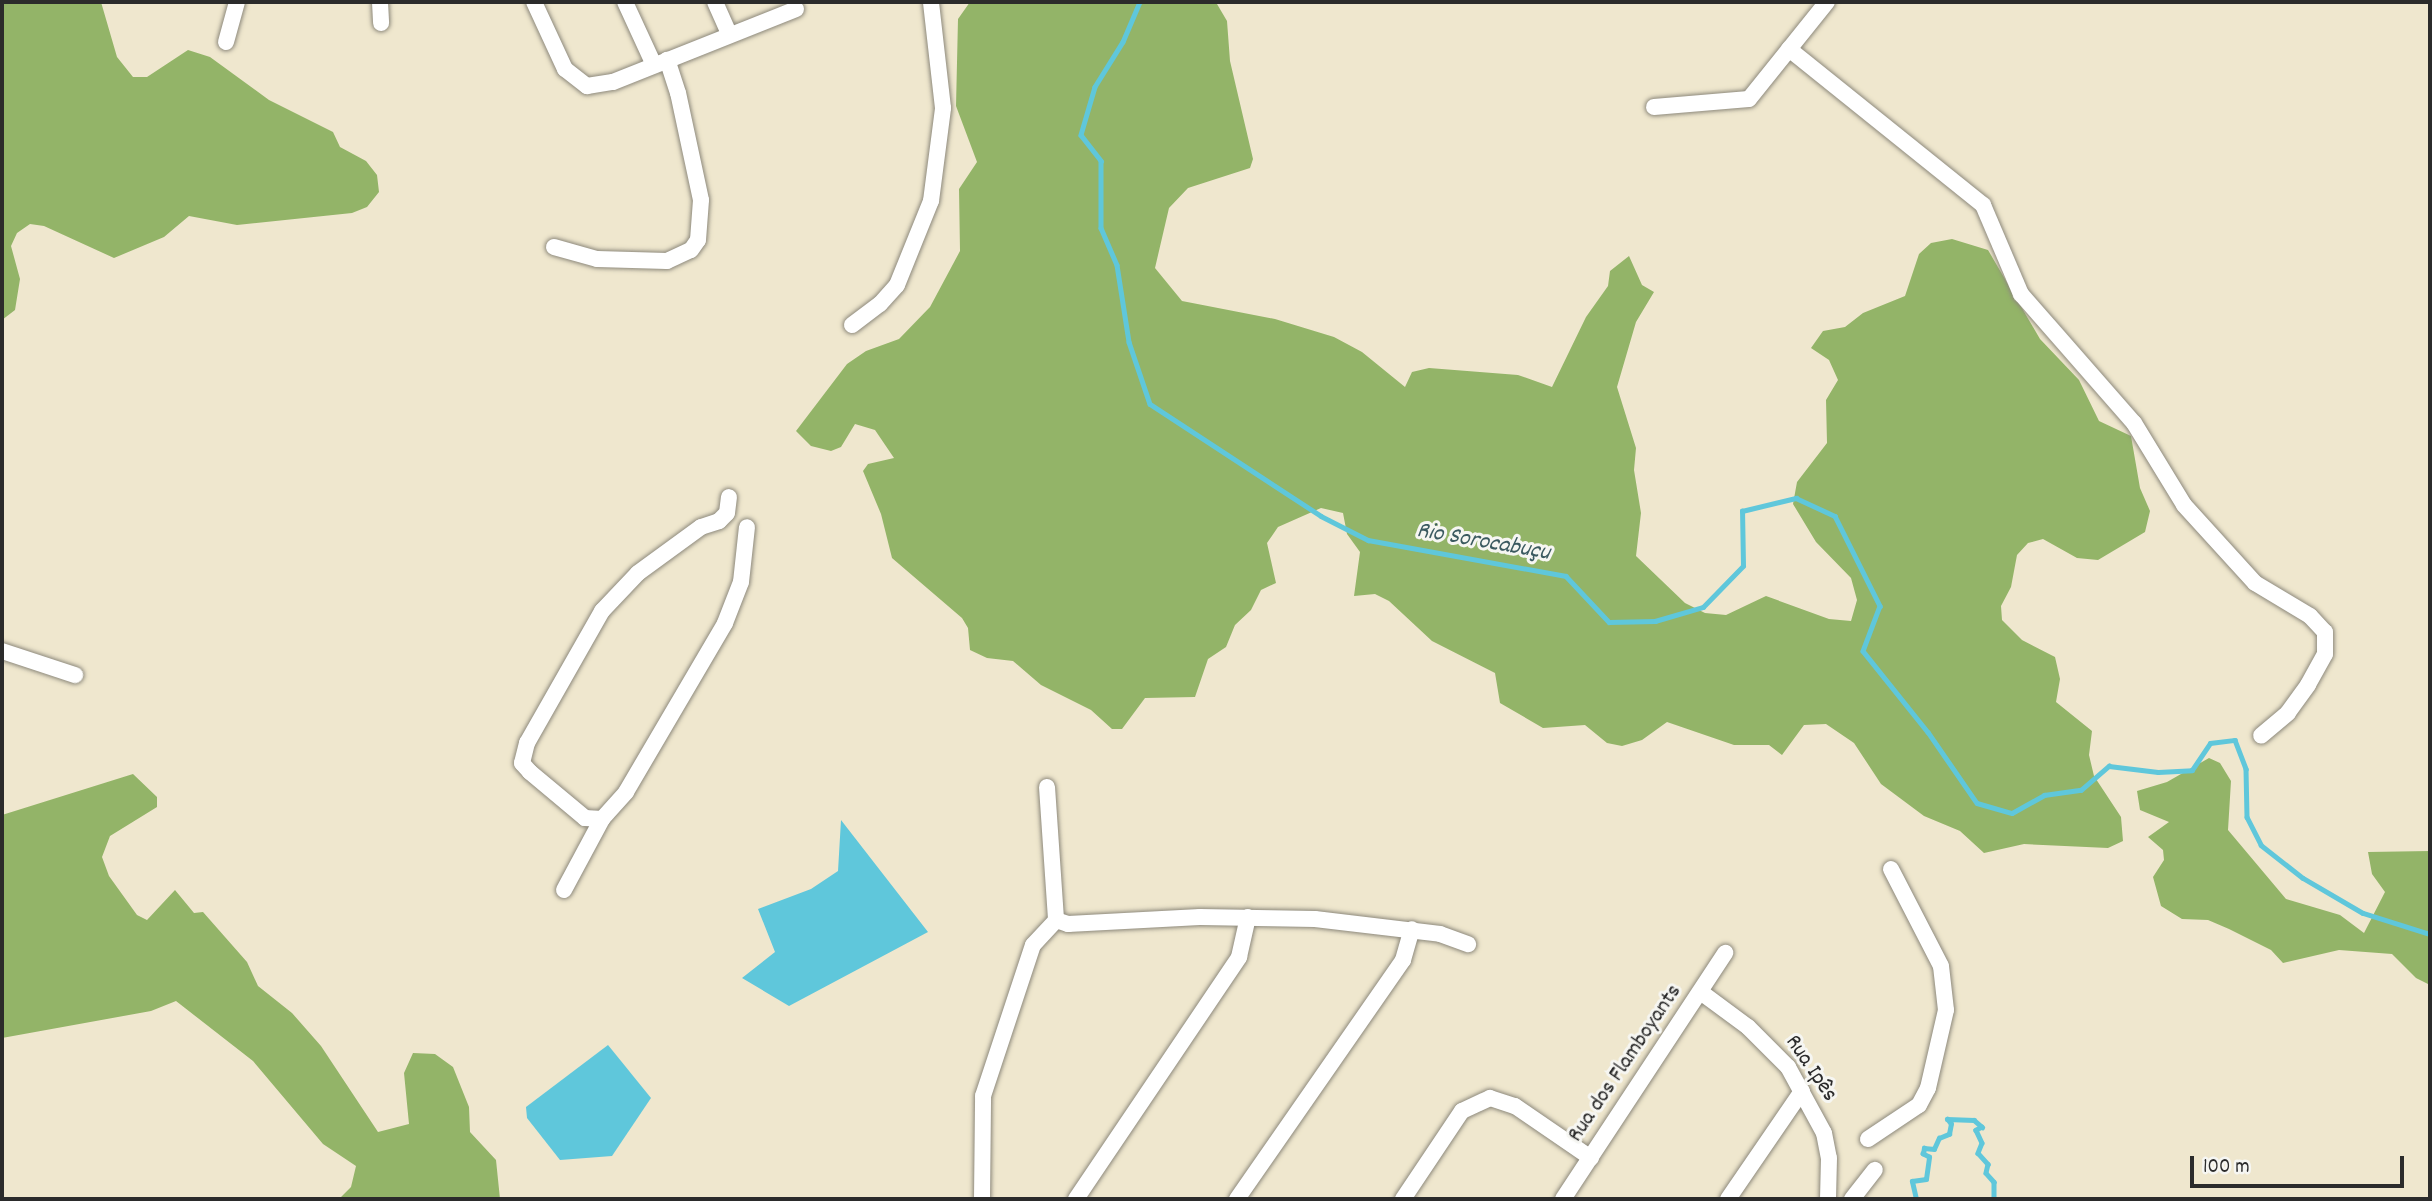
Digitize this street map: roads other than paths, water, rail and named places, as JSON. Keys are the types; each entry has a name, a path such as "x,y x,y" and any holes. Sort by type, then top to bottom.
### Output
{"street":[{"path":"226,42 237,2"},
{"path":"380,2 381,23"},
{"path":"534,2 565,69 580,85 613,82 796,9"},
{"path":"554,247 597,259 667,261 691,250 698,240 701,200 660,63 625,2"},
{"path":"716,2 730,35"},
{"path":"852,326 880,304 897,285 932,201 943,108 931,2"},
{"path":"1654,107 1749,99 1827,2"},
{"path":"1789,49 1983,205 2021,294 2134,424 2184,505 2255,583 2310,616 2325,632 2325,654 2308,685 2288,713 2261,736"},
{"path":"602,819 585,818 530,772 522,763 527,743 602,611 638,573 701,527 719,521 727,513 729,497"},
{"path":"564,890 602,819 626,792 725,623 741,582 747,527"},
{"path":"2,651 75,675"},
{"path":"982,1199 983,1097 1033,945 1056,920 1047,787"},
{"path":"1868,1139 1919,1105 1928,1088 1946,1010 1941,966 1891,869"},
{"path":"1056,920 1068,924 1248,917 1412,929 1468,944"},
{"path":"1076,1199 1239,957 1248,917"},
{"path":"1237,1199 1403,960 1412,929"},
{"name":"Rua dos Flamboyants","path":"1563,1199 1702,993 1725,953"},
{"name":"Rua Ipês","path":"1702,993 1771,1047 1802,1091 1824,1133 1829,1158 1828,1199"},
{"path":"1728,1199 1802,1091"},
{"path":"1403,1199 1462,1111 1490,1098 1515,1106 1591,1158"},
{"path":"1852,1199 1875,1170"}],"water":[{"path":"841,820 928,932 789,1006 742,978 775,952 758,909 811,889 838,871"},
{"path":"608,1045 651,1098 612,1156 560,1160 527,1118 526,1107"}],"waterway":[{"name":"Rio Sorocabuçu","path":"1140,2 1123,42 1095,87 1081,135 1101,161 1101,228 1117,265 1129,342 1150,404 1321,516 1368,540 1566,576 1609,622 1655,621 1703,607 1743,566 1742,511 1796,498 1835,516 1880,606 1863,651 1928,732 1977,803 2012,813 2044,795 2081,790 2109,766 2158,772 2192,770 2210,743 2235,740 2246,769 2247,817 2261,845 2303,878 2363,913 2430,934"},
{"path":"1916,1199 1912,1181 1926,1179 1929,1157 1923,1154 1924,1148 1934,1149 1939,1138 1949,1134 1951,1124 1947,1119 1974,1120 1982,1127 1976,1130 1982,1143 1978,1153 1988,1164 1986,1173 1994,1182 1994,1199"}]}
